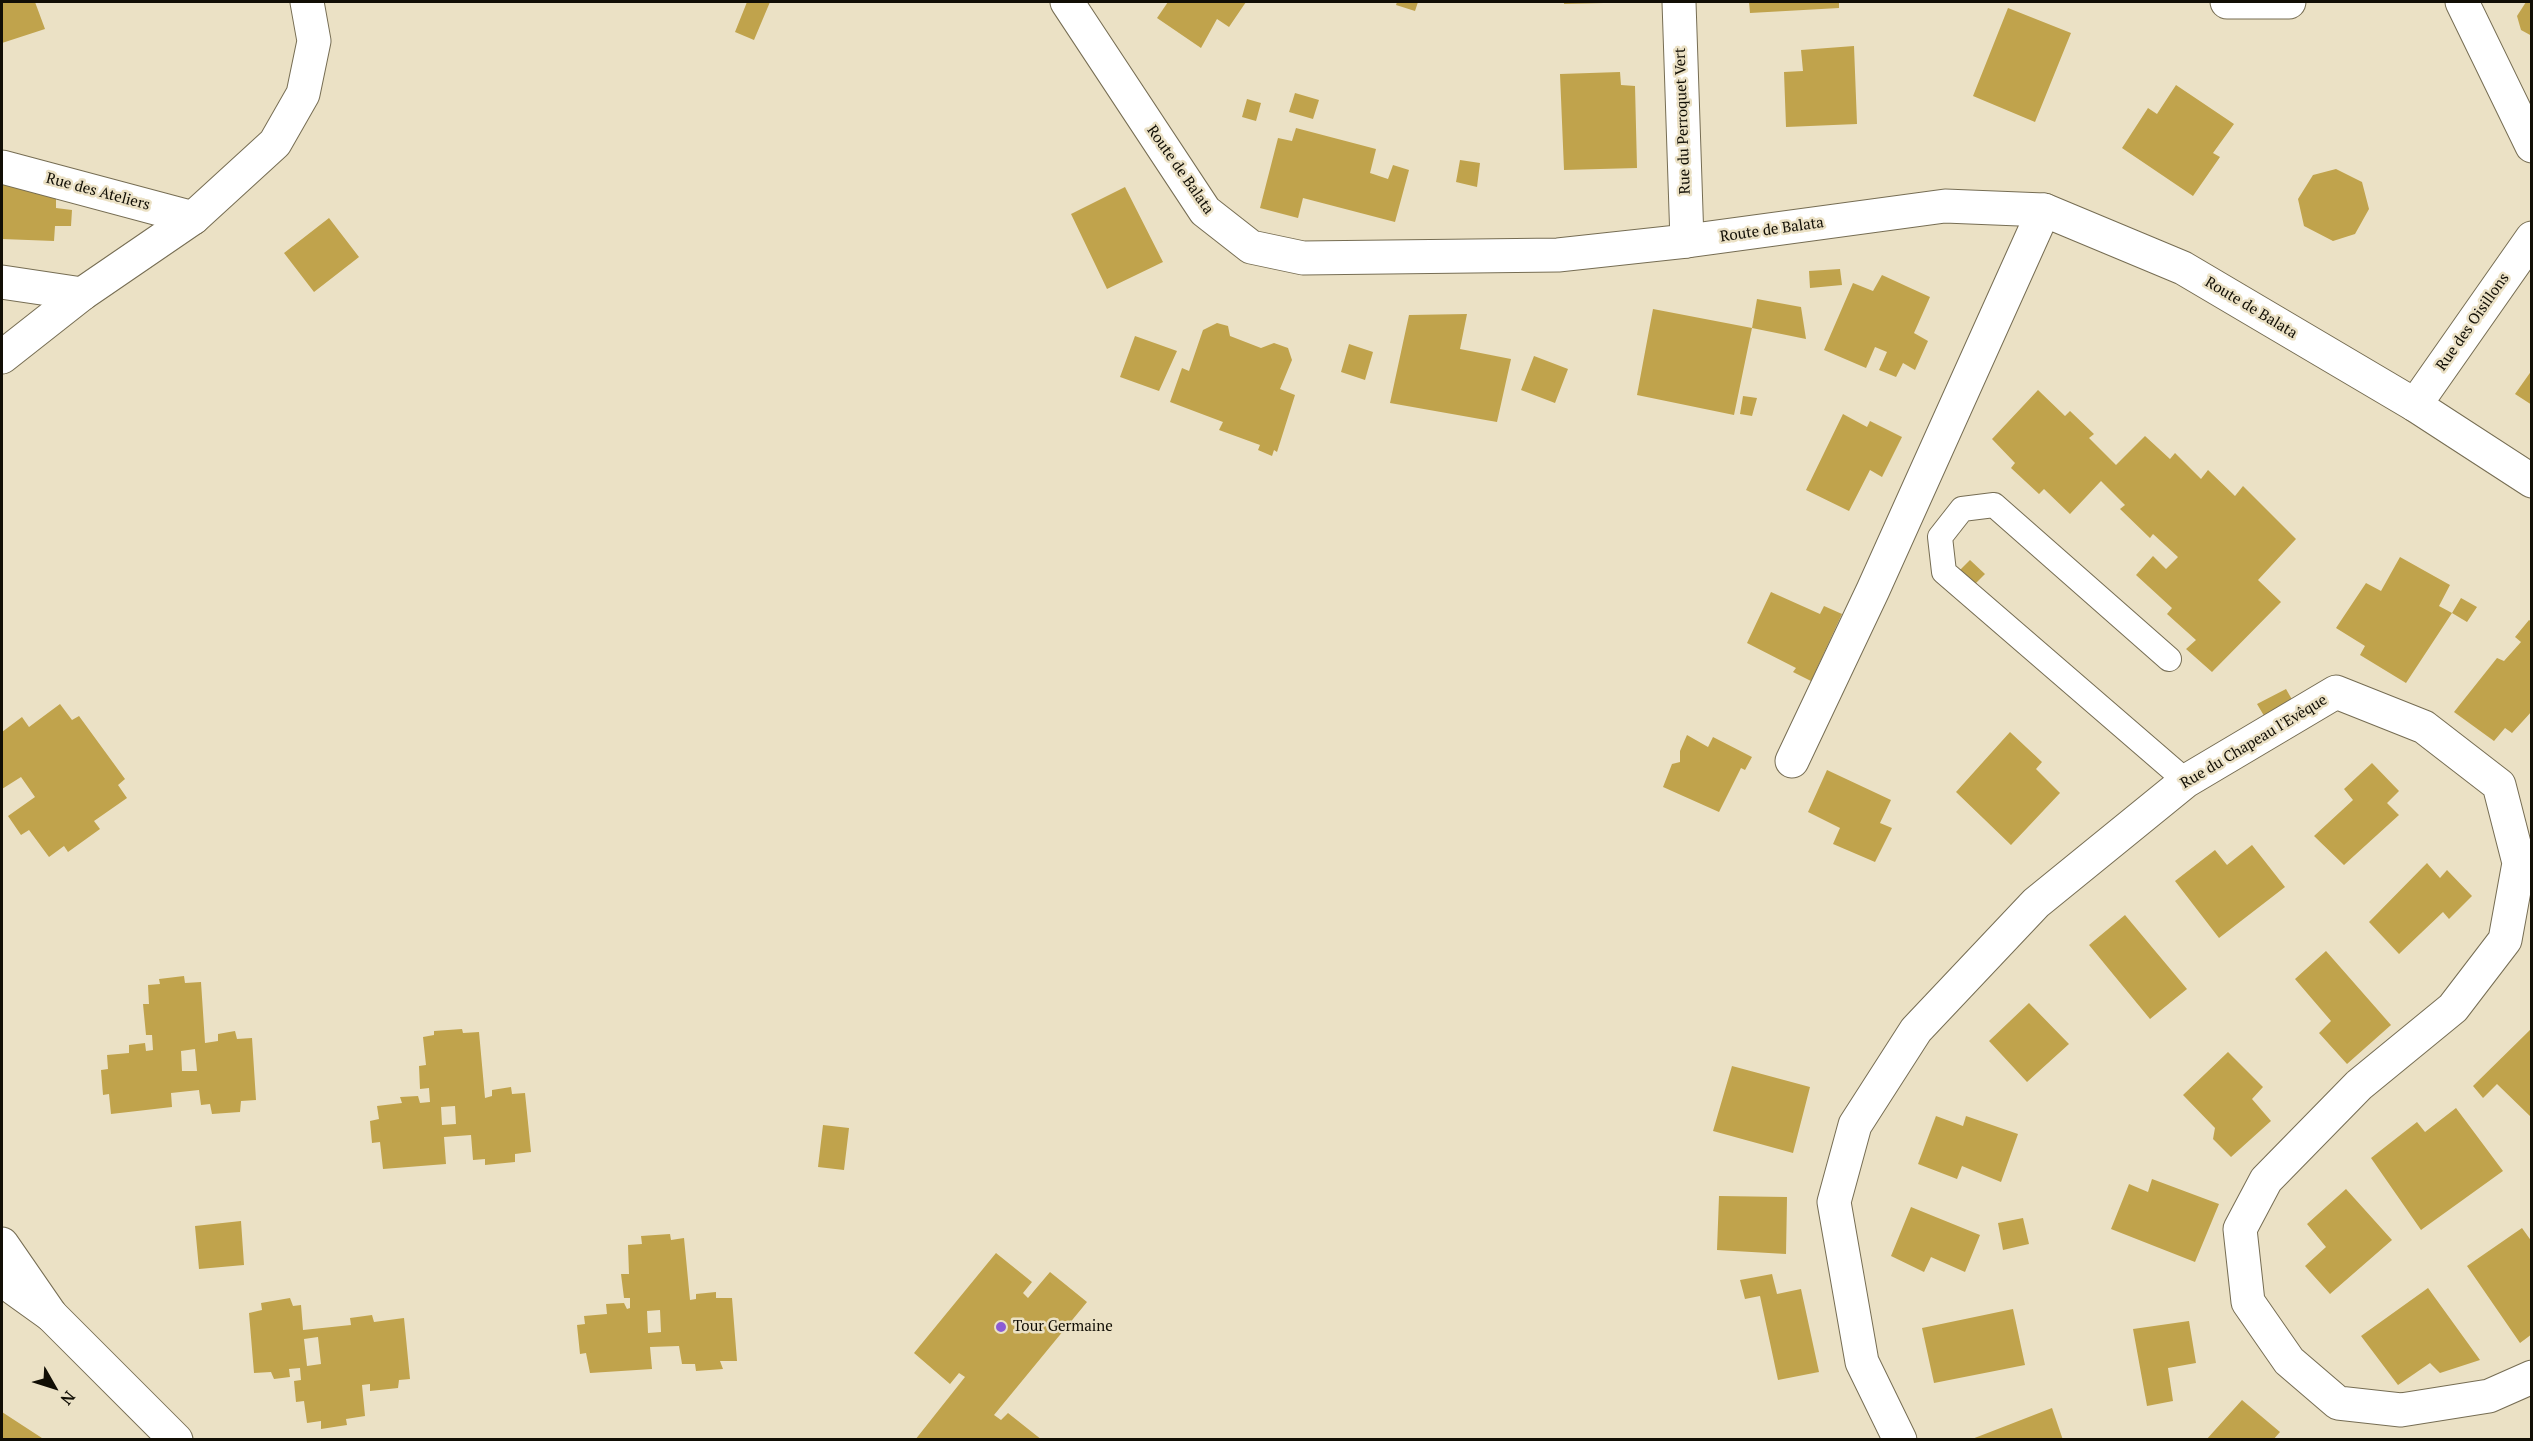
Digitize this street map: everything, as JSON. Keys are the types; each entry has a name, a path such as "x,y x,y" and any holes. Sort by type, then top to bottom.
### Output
{"street":[{"path":"2,357 82,294 193,218 275,143 303,94 315,41 307,2"},
{"name":"Route de Balata","path":"1066,2 1205,212 1251,247 1303,258 1558,255 1687,241 1945,206 2044,210 2183,268 2415,405 2532,481"},
{"name":"Rue du Perroquet Vert","path":"1679,2 1687,241"},
{"path":"2227,2 2289,2"},
{"path":"2462,2 2532,146"},
{"name":"Rue des Ateliers","path":"2,167 193,218"},
{"path":"1792,761 1878,579 2044,210"},
{"name":"Rue des Oisillons","path":"2415,405 2532,238"},
{"path":"2,282 82,294"},
{"name":"Rue du Chapeau l'Evêque","path":"1900,1440 1862,1362 1834,1202 1855,1125 1916,1030 2036,903 2186,781 2336,692 2424,727 2499,785 2525,863 2505,940 2453,1008 2359,1085 2266,1180 2240,1229 2248,1302 2289,1361 2338,1402 2401,1410 2489,1396 2532,1377"},
{"path":"2,1244 51,1315"},
{"path":"2,1280 51,1315 176,1440"}],"lane":[{"path":"2169,659 1994,505 1962,509 1940,537 1944,572 2186,781"}],"building":[{"path":"2,2 35,2 45,29 2,43"},
{"path":"747,2 770,2 754,40 735,32"},
{"path":"1168,2 1246,2 1229,27 1217,19 1201,48 1157,18"},
{"path":"1397,2 1418,2 1415,11 1396,5"},
{"path":"1564,2 1604,2 1604,3 1564,4"},
{"path":"1749,2 1839,2 1839,8 1750,13"},
{"path":"2526,2 2532,2 2532,36 2521,30 2517,16"},
{"path":"2008,8 2071,33 2035,122 1973,96"},
{"path":"1854,46 1857,124 1786,127 1784,72 1803,71 1801,50"},
{"path":"1620,72 1621,85 1635,86 1637,168 1564,170 1560,74"},
{"path":"2176,85 2234,124 2213,153 2220,157 2193,196 2122,148 2148,108 2157,114"},
{"path":"1295,93 1319,100 1313,119 1289,112"},
{"path":"1247,99 1261,103 1256,121 1242,117"},
{"path":"1296,128 1376,149 1370,173 1388,179 1393,165 1409,170 1395,222 1303,198 1298,218 1260,208 1278,138 1292,141"},
{"path":"1460,160 1480,163 1477,187 1456,182"},
{"path":"2336,169 2362,182 2369,209 2355,234 2333,241 2304,226 2298,199 2313,175"},
{"path":"2,184 56,195 56,208 72,210 71,226 55,226 54,241 2,239"},
{"path":"1125,187 1163,262 1107,289 1071,214"},
{"path":"329,218 359,257 314,292 284,253"},
{"path":"1840,269 1842,285 1810,288 1809,271"},
{"path":"1882,275 1930,297 1914,333 1928,341 1915,370 1903,363 1896,377 1879,370 1887,352 1875,347 1866,368 1824,350 1853,283 1873,291"},
{"path":"1757,299 1801,307 1806,339 1752,328"},
{"path":"1653,309 1752,328 1734,415 1637,395"},
{"path":"1467,314 1460,349 1511,359 1497,422 1390,403 1409,315"},
{"path":"1217,323 1228,326 1230,336 1261,348 1274,343 1288,348 1292,360 1280,389 1295,395 1277,452 1274,450 1272,456 1258,450 1260,445 1219,430 1223,422 1170,402 1182,368 1189,371 1203,330"},
{"path":"1135,336 1177,351 1159,391 1120,377"},
{"path":"1349,344 1373,352 1365,380 1341,372"},
{"path":"1534,356 1568,369 1555,403 1521,390"},
{"path":"2532,370 2532,405 2515,394"},
{"path":"2038,390 2065,416 2070,411 2094,434 2089,438 2116,465 2145,436 2170,459 2175,453 2201,479 2208,470 2235,496 2243,486 2296,539 2258,580 2281,602 2212,672 2186,649 2196,640 2167,614 2172,608 2136,575 2153,556 2166,569 2178,557 2153,534 2150,538 2120,509 2125,505 2101,481 2070,514 2044,489 2039,494 2011,468 2015,463 1992,439"},
{"path":"1743,396 1757,398 1752,416 1740,414"},
{"path":"1843,414 1867,427 1870,421 1902,437 1882,477 1870,470 1849,511 1806,490"},
{"path":"2400,557 2450,585 2439,606 2452,613 2406,683 2360,655 2365,646 2336,628 2366,583 2381,591"},
{"path":"1970,560 1985,574 1969,590 1954,576"},
{"path":"1771,592 1820,614 1824,606 1842,614 1811,681 1793,672 1796,668 1747,643"},
{"path":"2461,598 2477,607 2467,622 2452,613"},
{"path":"2529,620 2532,622 2532,711 2512,733 2505,728 2494,741 2454,712 2497,658 2504,661 2521,642 2515,637"},
{"path":"2286,689 2294,703 2266,719 2257,704"},
{"path":"60,704 72,720 79,716 125,779 118,785 127,798 94,821 100,829 68,852 64,846 49,857 29,830 21,835 8,816 35,797 21,777 2,789 2,732 22,717 29,727"},
{"path":"2010,732 2042,762 2036,769 2060,793 2011,845 1956,792"},
{"path":"1687,735 1708,747 1713,737 1752,757 1745,770 1741,768 1719,812 1663,787 1672,764 1680,762 1680,751"},
{"path":"2372,763 2399,791 2387,803 2399,815 2344,865 2314,836 2353,800 2344,789"},
{"path":"1827,770 1891,800 1880,823 1892,828 1875,862 1833,844 1840,828 1808,812"},
{"path":"2252,845 2285,887 2219,938 2175,881 2215,850 2227,865"},
{"path":"2427,863 2440,878 2447,870 2472,896 2449,919 2443,912 2399,954 2369,922"},
{"path":"2125,915 2187,989 2150,1019 2089,945"},
{"path":"2326,951 2391,1025 2347,1064 2319,1033 2331,1021 2295,979"},
{"path":"184,976 185,983 201,982 205,1043 218,1041 218,1034 235,1031 237,1039 252,1038 256,1100 241,1101 240,1112 212,1114 210,1104 201,1105 199,1090 171,1093 172,1107 111,1114 109,1094 103,1095 101,1070 108,1069 107,1055 129,1053 129,1045 145,1043 146,1051 153,1050 152,1035 146,1035 143,1004 149,1004 148,985 160,984 159,979","holes":["195,1049 197,1071 182,1071 181,1051"]},
{"path":"2029,1003 2069,1044 2027,1082 1989,1041"},
{"path":"2532,1028 2532,1118 2497,1084 2483,1098 2473,1086"},
{"path":"462,1029 463,1033 479,1032 485,1098 492,1096 492,1090 511,1087 512,1094 525,1093 531,1152 515,1154 515,1162 485,1165 485,1159 473,1160 471,1135 444,1137 446,1164 383,1169 380,1142 372,1143 370,1121 379,1119 377,1106 402,1103 400,1097 418,1096 420,1103 430,1102 429,1088 420,1089 419,1066 426,1065 423,1037 434,1035 434,1031","holes":["455,1106 456,1124 442,1125 441,1107"]},
{"path":"2228,1052 2263,1087 2252,1099 2271,1121 2231,1157 2213,1139 2215,1128 2183,1095"},
{"path":"1732,1066 1810,1087 1793,1153 1713,1131"},
{"path":"2456,1108 2503,1171 2421,1230 2371,1158 2417,1122 2425,1132"},
{"path":"1936,1116 1963,1126 1966,1116 2018,1134 2001,1182 1962,1166 1957,1179 1918,1164"},
{"path":"823,1125 849,1128 844,1170 818,1167"},
{"path":"2152,1179 2219,1204 2195,1262 2111,1229 2129,1184 2148,1192"},
{"path":"2346,1189 2392,1240 2330,1294 2305,1266 2326,1247 2307,1224"},
{"path":"1719,1196 1787,1197 1786,1254 1717,1250"},
{"path":"1911,1207 1980,1235 1965,1272 1931,1257 1924,1272 1891,1256"},
{"path":"2023,1218 2029,1244 2003,1250 1998,1223"},
{"path":"241,1221 244,1265 199,1269 195,1226"},
{"path":"2522,1228 2532,1242 2532,1334 2520,1343 2467,1266"},
{"path":"670,1234 671,1240 684,1238 690,1300 696,1299 696,1294 716,1292 716,1298 732,1298 737,1361 720,1361 723,1369 696,1371 695,1364 682,1364 679,1346 650,1347 652,1369 590,1373 586,1353 580,1354 577,1325 585,1324 584,1316 607,1314 606,1304 624,1303 627,1309 630,1308 630,1298 624,1298 621,1274 629,1274 628,1245 642,1244 641,1236","holes":["660,1310 661,1332 648,1333 647,1311"]},
{"name":"Tour Germaine","path":"996,1253 1032,1282 1023,1293 1028,1298 1050,1272 1087,1302 994,1415 1001,1420 1008,1413 1042,1440 915,1440 965,1377 959,1373 950,1384 914,1353"},
{"path":"1772,1274 1777,1294 1801,1289 1819,1372 1778,1380 1760,1296 1745,1299 1740,1280"},
{"path":"2428,1288 2480,1360 2440,1373 2430,1363 2398,1385 2361,1336"},
{"path":"290,1298 293,1306 301,1305 303,1330 351,1325 350,1318 372,1315 374,1322 404,1318 410,1379 399,1380 398,1388 370,1391 370,1384 362,1385 365,1416 346,1419 347,1425 321,1429 321,1421 307,1423 304,1401 296,1402 294,1381 301,1380 300,1368 289,1369 290,1377 274,1379 271,1372 254,1373 249,1313 262,1310 261,1303","holes":["318,1337 321,1364 307,1366 304,1339"]},
{"path":"2013,1309 2025,1365 1934,1383 1922,1328"},
{"path":"2189,1321 2196,1363 2168,1368 2173,1401 2147,1406 2133,1329"},
{"path":"2242,1400 2280,1432 2273,1440 2206,1440"},
{"path":"2052,1408 2063,1440 1972,1440 1972,1439"},
{"path":"2,1412 45,1440 2,1440"}],"place":[{"name":"Tour Germaine","path":"1001,1327"}]}
